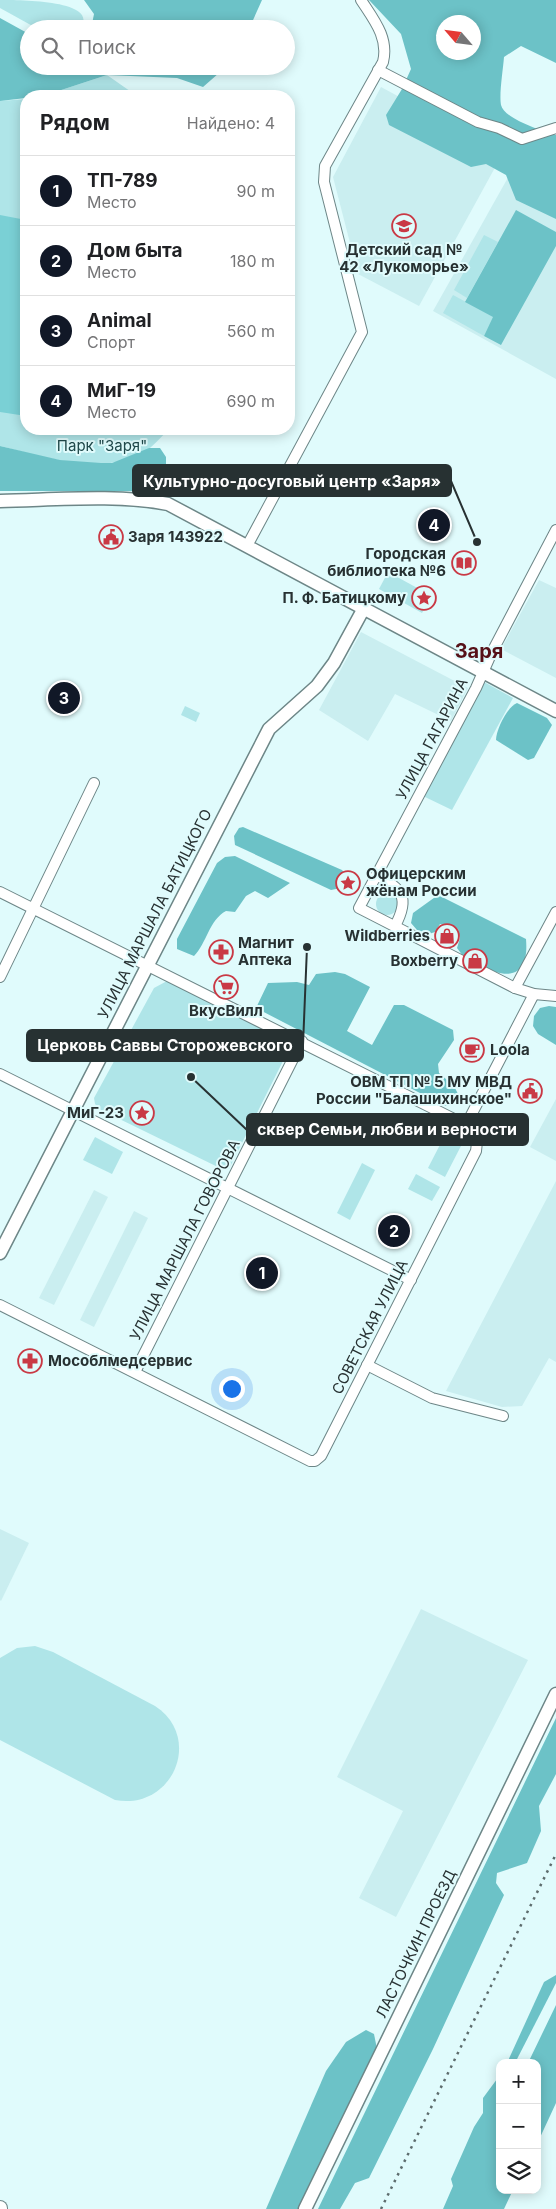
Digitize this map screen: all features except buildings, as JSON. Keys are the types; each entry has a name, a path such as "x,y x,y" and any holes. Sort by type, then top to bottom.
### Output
{"street":[{"path":"247,546 362,332 324,182 325,166 380,66 386,51 383,38 361,0"},
{"path":"380,66 478,122 499,128 522,139 556,128"},
{"path":"0,501 155,501 168,504 556,711"},
{"name":"УЛИЦА ГАГАРИНА","path":"395,926 359,908 556,530"},
{"name":"УЛИЦА МАРШАЛА БАТИЦКОГО","path":"0,1254 269,729 317,686 334,663 364,608"},
{"path":"0,977 94,783"},
{"path":"376,875 392,883 402,896 403,911 395,926 515,988 534,994 556,996"},
{"path":"0,892 148,964 466,1125 534,994"},
{"path":"515,988 556,912"},
{"name":"УЛИЦА МАРШАЛА ГОВОРОВА","path":"135,1372 302,1041"},
{"path":"0,1074 412,1280"},
{"name":"СОВЕТСКАЯ УЛИЦА","path":"135,1372 310,1461 315,1461 320,1456 412,1280 476,1151 478,1139 473,1130 466,1125"},
{"path":"0,1305 135,1372"},
{"path":"367,1365 432,1398 503,1416"},
{"name":"ЛАСТОЧКИН ПРОЕЗД","path":"305,2209 556,1694"}],"shaded area":[{"path":"84,0 262,0 253,20 93,20 94,14"},
{"path":"369,0 556,0 556,63 521,46 504,57 500,95 501,105 504,110 516,120 556,135 556,219 516,200 506,175 486,164 471,167 389,125 386,115 402,89 411,69 401,34"},
{"path":"0,18 20,29 20,75 107,75 61,90 20,90 20,99 0,101"},
{"path":"107,75 217,75 203,87 177,78"},
{"name":"Детский сад № 42 «Лукоморье»","path":"381,87 503,153 419,306 358,274 333,177"},
{"path":"556,150 556,379 433,311 523,151"},
{"path":"516,210 556,232 556,246 501,345 484,336 493,317 465,302"},
{"path":"0,215 20,219 20,415 0,412"},
{"path":"0,446 60,460 101,463 112,463 149,448 160,448 166,457 166,486 158,491 0,491"},
{"path":"539,580 556,588 556,678 501,649"},
{"path":"361,632 468,688 451,721 395,694 368,741 319,710"},
{"path":"517,703 547,718 552,725 534,758 528,760 496,740 503,719 513,705"},
{"path":"243,827 342,870 345,874 341,888 331,890 235,845 234,836 239,828"},
{"path":"235,856 290,883 268,898 255,891 246,896 235,912 226,911 220,915 194,956 177,949 177,939 217,863 225,857"},
{"path":"438,895 526,939 525,960 521,967 510,974 502,973 483,967 481,958 463,956 457,948 460,938 458,929 440,924 435,932 426,935 417,930 411,923 413,913"},
{"path":"335,972 345,974 370,987 347,1031 372,1045 394,1005 404,1005 453,1030 454,1040 438,1064 439,1073 454,1086 458,1094 454,1104 445,1106 256,1008 268,983 297,982 309,985 316,974"},
{"path":"556,1007 556,1045 538,1034 533,1026 534,1016 540,1008"},
{"path":"556,1099 556,1161 530,1147"},
{"path":"556,1181 556,1362 549,1358 522,1406 502,1407 446,1391"},
{"path":"94,1190 108,1197 54,1305 39,1298"},
{"path":"134,1211 148,1218 94,1327 80,1320"},
{"path":"0,1529 29,1543 1,1601 0,1600"},
{"path":"421,1609 528,1660 396,1917 359,1898 403,1811 337,1777"},
{"path":"556,1718 556,1774 539,1806 541,1831 527,1863 497,1873 496,1883 504,1895 433,2049 369,2178 355,2183 340,2209 318,2209"},
{"path":"556,1975 556,1983 517,2059 509,2059 544,1982"},
{"path":"556,2005 556,2103 541,2135 541,2059 530,2059"},
{"path":"366,2030 374,2034 377,2049 298,2209 266,2209 326,2071 346,2042"},
{"path":"496,2080 496,2194 511,2194 504,2209 443,2209 453,2186 451,2179 474,2127 483,2113 483,2098"}],"green space":[{"path":"0,0 24,0 56,4 79,12 83,19 22,20 0,8"},
{"path":"107,75 128,90 61,90"},
{"name":"Парк \"Заря\"","path":"20,99 20,435 163,435 150,448 133,457 115,462 96,464 76,463 0,446 0,101"},
{"path":"484,235 498,242 467,298 454,290"},
{"path":"453,295 494,317 484,336 443,313"},
{"path":"388,572 432,596 422,613 379,589"},
{"path":"484,682 513,698 452,810 423,796"},
{"path":"185,706 200,713 196,722 181,715"},
{"path":"383,893 391,893 398,900 398,908 391,915 383,915 376,908 376,900"},
{"path":"167,981 285,1039 290,1047 229,1169 224,1170 101,1110 95,1104 94,1098 154,988"},
{"path":"445,1135 462,1144 445,1177 428,1168"},
{"path":"95,1137 123,1152 112,1174 83,1160"},
{"path":"362,1163 375,1170 350,1220 337,1213"},
{"path":"416,1174 440,1187 432,1201 408,1189"},
{"path":"35,1646 53,1652 155,1706 170,1720 177,1736 179,1753 175,1769 166,1784 152,1794 135,1800 115,1800 0,1740 0,1658 17,1648"}],"railway":[{"path":"381,2209 556,1854"}],"place":[{"name":"Детский сад № 42 «Лукоморье»","path":"404,226"},
{"name":"МиГ-19","path":"434,525"},
{"name":"Заря 143922","path":"111,537"},
{"name":"Культурно-досуговый центр «Заря»","path":"477,542"},
{"name":"Городская библиотека №6","path":"464,563"},
{"name":"П. Ф. Батицкому","path":"424,598"},
{"name":"Animal","path":"64,698"},
{"name":"Офицерским жёнам России","path":"348,883"},
{"name":"Wildberries","path":"447,936"},
{"name":"Церковь Саввы Сторожевского","path":"307,947"},
{"name":"Магнит Аптека","path":"221,952"},
{"name":"Boxberry","path":"475,961"},
{"name":"ВкусВилл","path":"226,987"},
{"name":"Loola","path":"472,1050"},
{"name":"сквер Семьи, любви и верности","path":"191,1077"},
{"name":"ОВМ ТП № 5 МУ МВД России \"Балашихинское\"","path":"530,1091"},
{"name":"МиГ-23","path":"142,1113"},
{"name":"Дом быта","path":"394,1231"},
{"name":"ТП-789","path":"262,1273"},
{"name":"Мособлмедсервис","path":"30,1361"}],"district":[{"name":"Заря","path":"479,651"}]}
